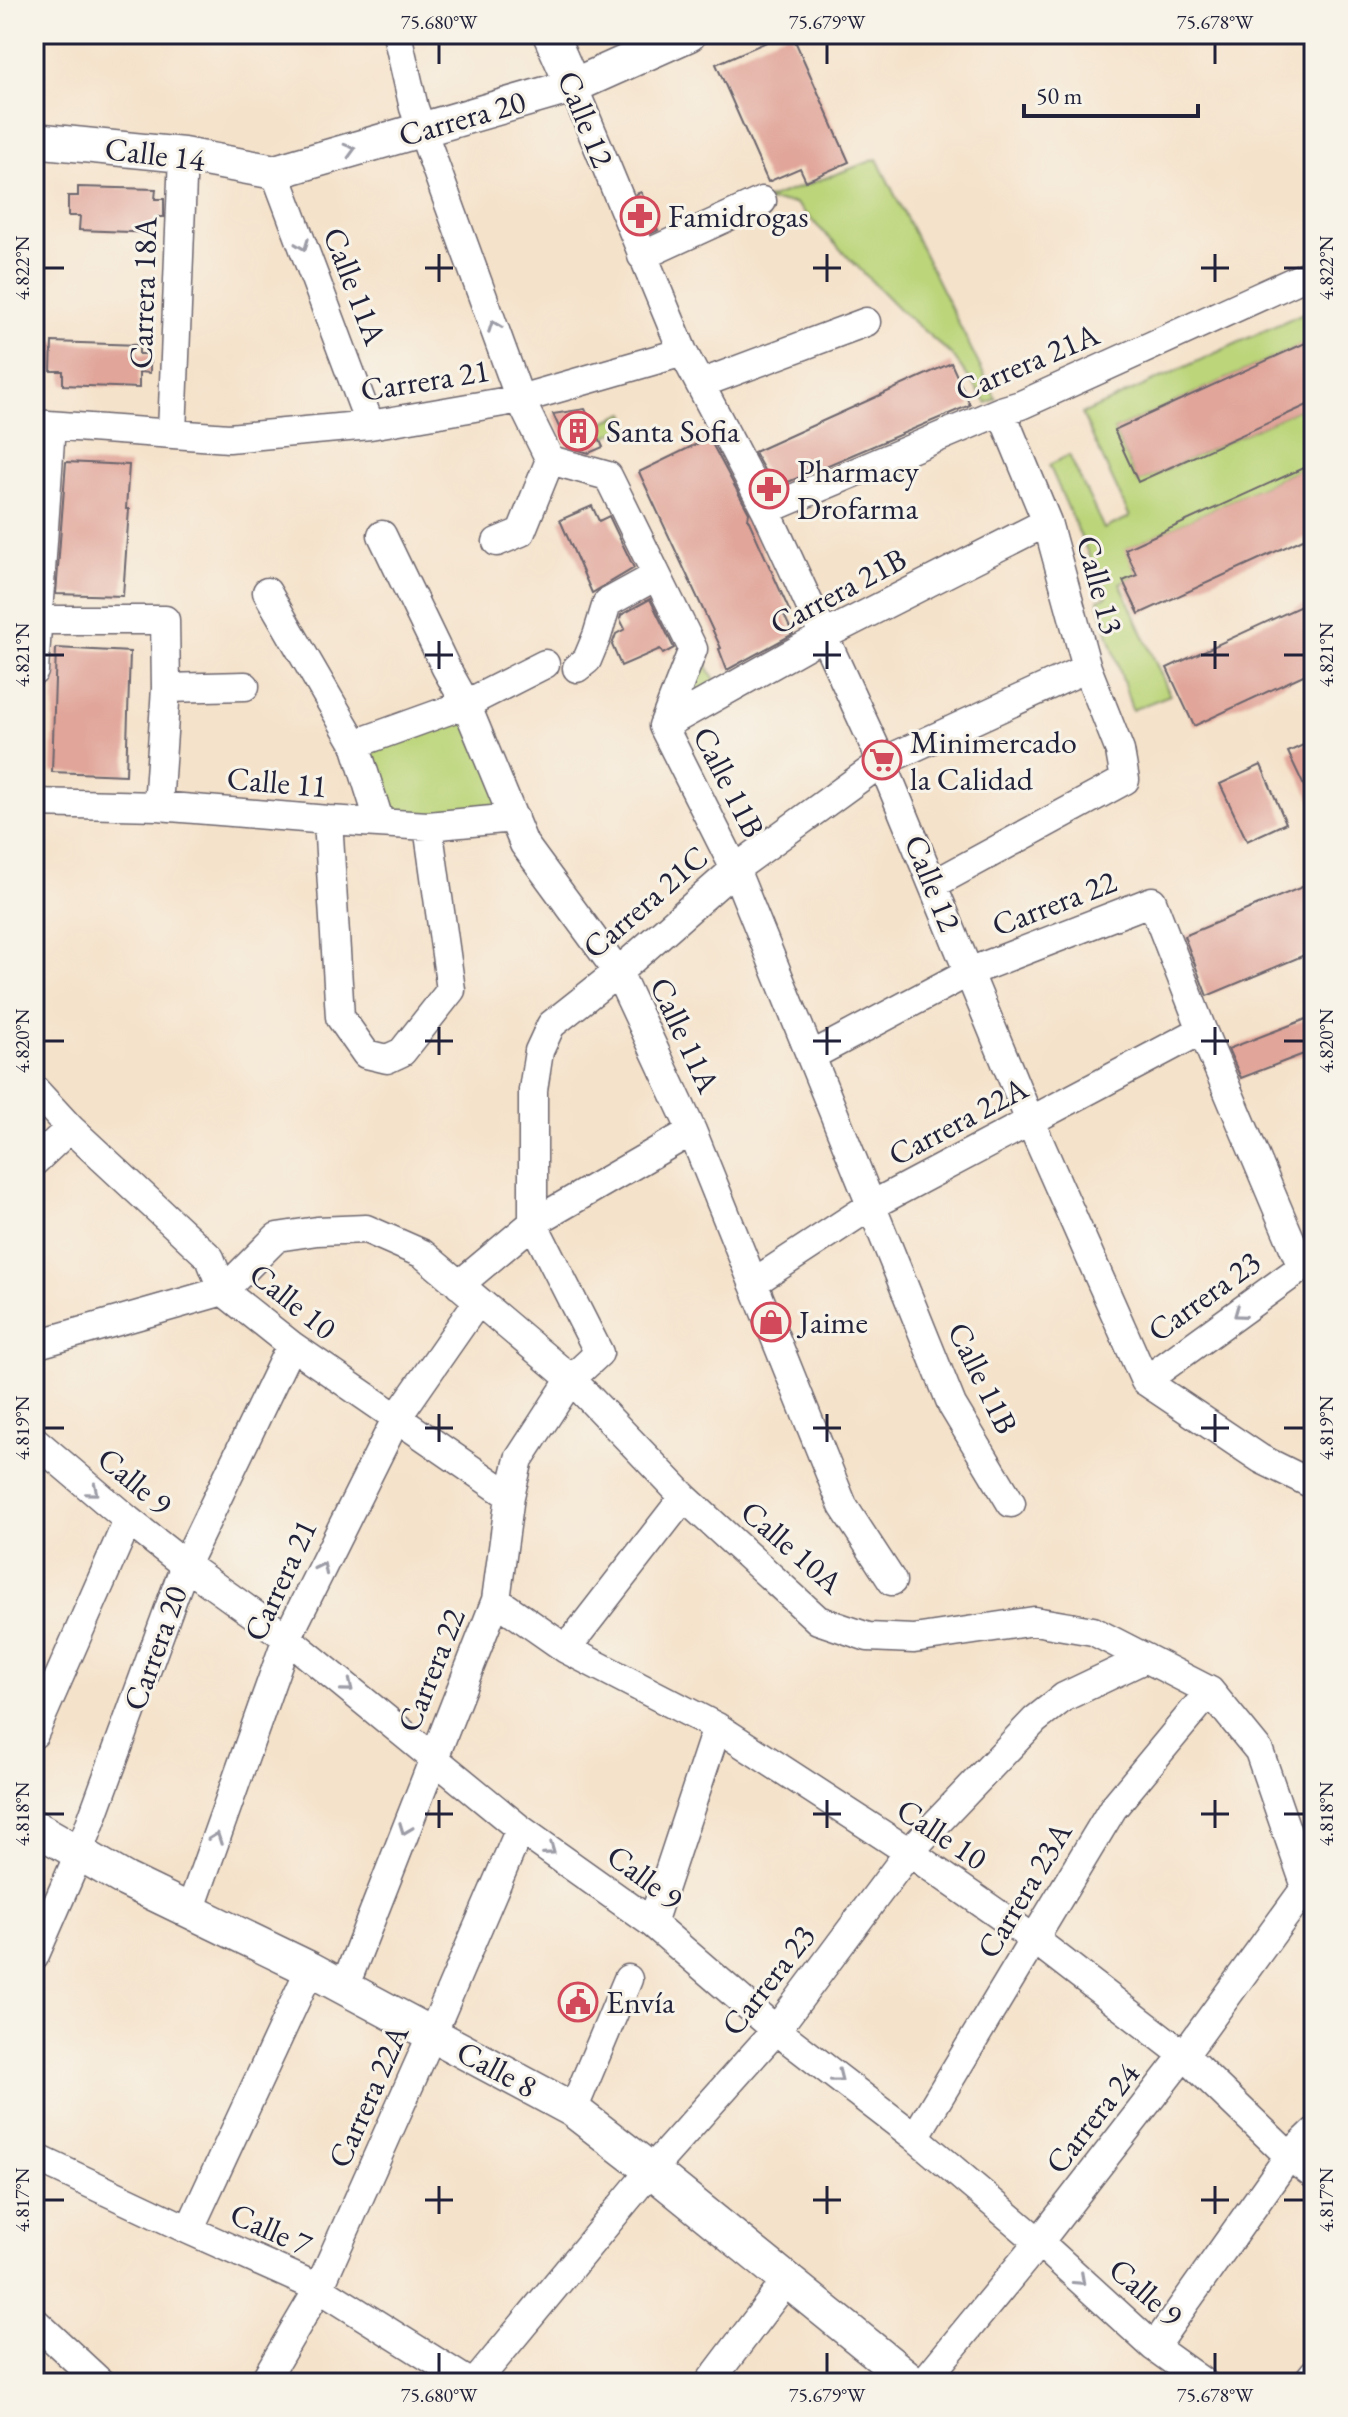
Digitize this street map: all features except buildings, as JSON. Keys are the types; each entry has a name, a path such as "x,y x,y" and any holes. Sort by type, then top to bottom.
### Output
{"street":[{"path":"397,34 414,108 520,399 550,460 521,532 497,542"},
{"name":"Calle 12","path":"550,34 683,352 766,510 882,762 1030,1121 1145,1381"},
{"name":"Carrera 20","path":"275,172 573,86 689,34"},
{"name":"Calle 14","path":"34,140 183,155 275,172"},
{"name":"Carrera 18A","path":"172,433 183,155"},
{"name":"Calle 11A","path":"275,172 370,425"},
{"path":"642,256 762,201"},
{"name":"Carrera 21A","path":"766,510 1021,405 1314,272"},
{"path":"700,384 866,322"},
{"name":"Carrera 21","path":"172,433 229,438 370,425 520,399 683,352"},
{"name":"Calle 13","path":"934,884 1125,780 1120,751 1087,668 1047,522 1001,411"},
{"path":"34,671 43,425 172,433"},
{"name":"Calle 11B","path":"550,460 608,476 693,649 663,726 735,869 952,1405 1011,1503"},
{"name":"Carrera 21B","path":"663,726 823,636 1047,522"},
{"name":"Calle 11A","path":"382,535 466,704 524,844 618,972 692,1131 843,1506 892,1581"},
{"path":"577,668 587,660 607,603 656,576"},
{"path":"267,592 355,744 380,823"},
{"path":"36,620 165,620 166,688 158,806"},
{"path":"355,744 466,704 545,664"},
{"name":"Carrera 21C","path":"533,1223 533,1090 539,1051 551,1025 618,972 735,869 882,762 1087,668"},
{"path":"166,688 245,686"},
{"name":"Calle 11","path":"34,803 158,806 428,826 514,818"},
{"path":"328,820 340,1017 366,1054 387,1059 402,1052 451,990 428,826"},
{"name":"Carrera 22","path":"811,1056 969,972 1152,901 1202,1030"},
{"path":"1202,1030 1308,1266"},
{"name":"Carrera 22A","path":"753,1283 872,1205 1202,1030"},
{"name":"Calle 10","path":"34,1089 70,1128 210,1258 223,1291 291,1345 510,1496"},
{"path":"34,1162 70,1128"},
{"path":"468,1293 533,1223 692,1131"},
{"path":"533,1223 599,1353 571,1379"},
{"name":"Calle 10A","path":"223,1291 277,1237 366,1229 423,1254 571,1379 684,1497 818,1620 868,1637 914,1639 1034,1621 1093,1631 1210,1691 1259,1751 1306,1887"},
{"name":"Carrera 23","path":"1145,1381 1308,1266"},
{"path":"34,1345 223,1291"},
{"name":"Carrera 21","path":"190,1911 287,1638 396,1419 468,1293"},
{"name":"Carrera 20","path":"34,1957 79,1854 185,1565 291,1345"},
{"name":"Carrera 22","path":"344,1988 496,1600 510,1496 519,1459 571,1379"},
{"path":"1145,1381 1261,1459 1314,1485"},
{"name":"Calle 9","path":"34,1440 128,1520 287,1638 520,1829 652,1923 776,2030 915,2137 1039,2242 1154,2347 1204,2383"},
{"path":"566,1649 684,1497"},
{"path":"34,1734 128,1520"},
{"name":"Calle 10","path":"496,1600 566,1649 717,1727 909,1852 1035,1940 1184,2055 1289,2156 1314,2175"},
{"name":"Carrera 23","path":"472,2383 651,2170 776,2030 909,1852 1035,1720 1064,1697 1146,1658"},
{"name":"Carrera 23A","path":"915,2137 1113,1808 1210,1691"},
{"path":"652,1923 717,1727"},
{"name":"Calle 8","path":"34,1827 79,1854 310,1969 573,2110 914,2383"},
{"name":"Carrera 22A","path":"263,2383 319,2288 520,1829"},
{"name":"Carrera 24","path":"923,2383 1039,2242 1184,2055 1306,1887"},
{"path":"189,2230 310,1969"},
{"path":"573,2110 628,1979"},
{"path":"1154,2347 1289,2156 1314,2132"},
{"name":"Calle 7","path":"34,2157 319,2288 472,2383"},
{"path":"709,2383 787,2280"},
{"path":"34,2321 101,2383"},
{"path":"1306,2383 1314,2373"}],"green space":[{"path":"877,159 996,399 987,403 952,355 901,311 795,203 762,201"},
{"path":"1314,308 1314,339 1114,430 1138,482 1314,402 1314,463 1126,549 1137,574 1120,583 1170,695 1132,710 1098,600 1107,596 1049,465 1069,455 1104,529 1130,517 1082,414"},
{"path":"625,413 630,426 602,438 596,425"},
{"path":"704,660 717,685 688,701"},
{"path":"466,704 514,818 380,823 355,744"}],"place":[{"name":"Famidrogas","path":"640,216"},
{"name":"Santa Sofia","path":"578,431"},
{"name":"Pharmacy Drofarma","path":"769,489"},
{"name":"Minimercado la Calidad","path":"882,760"},
{"name":"Jaime","path":"771,1322"},
{"name":"Envía","path":"578,2002"}]}
